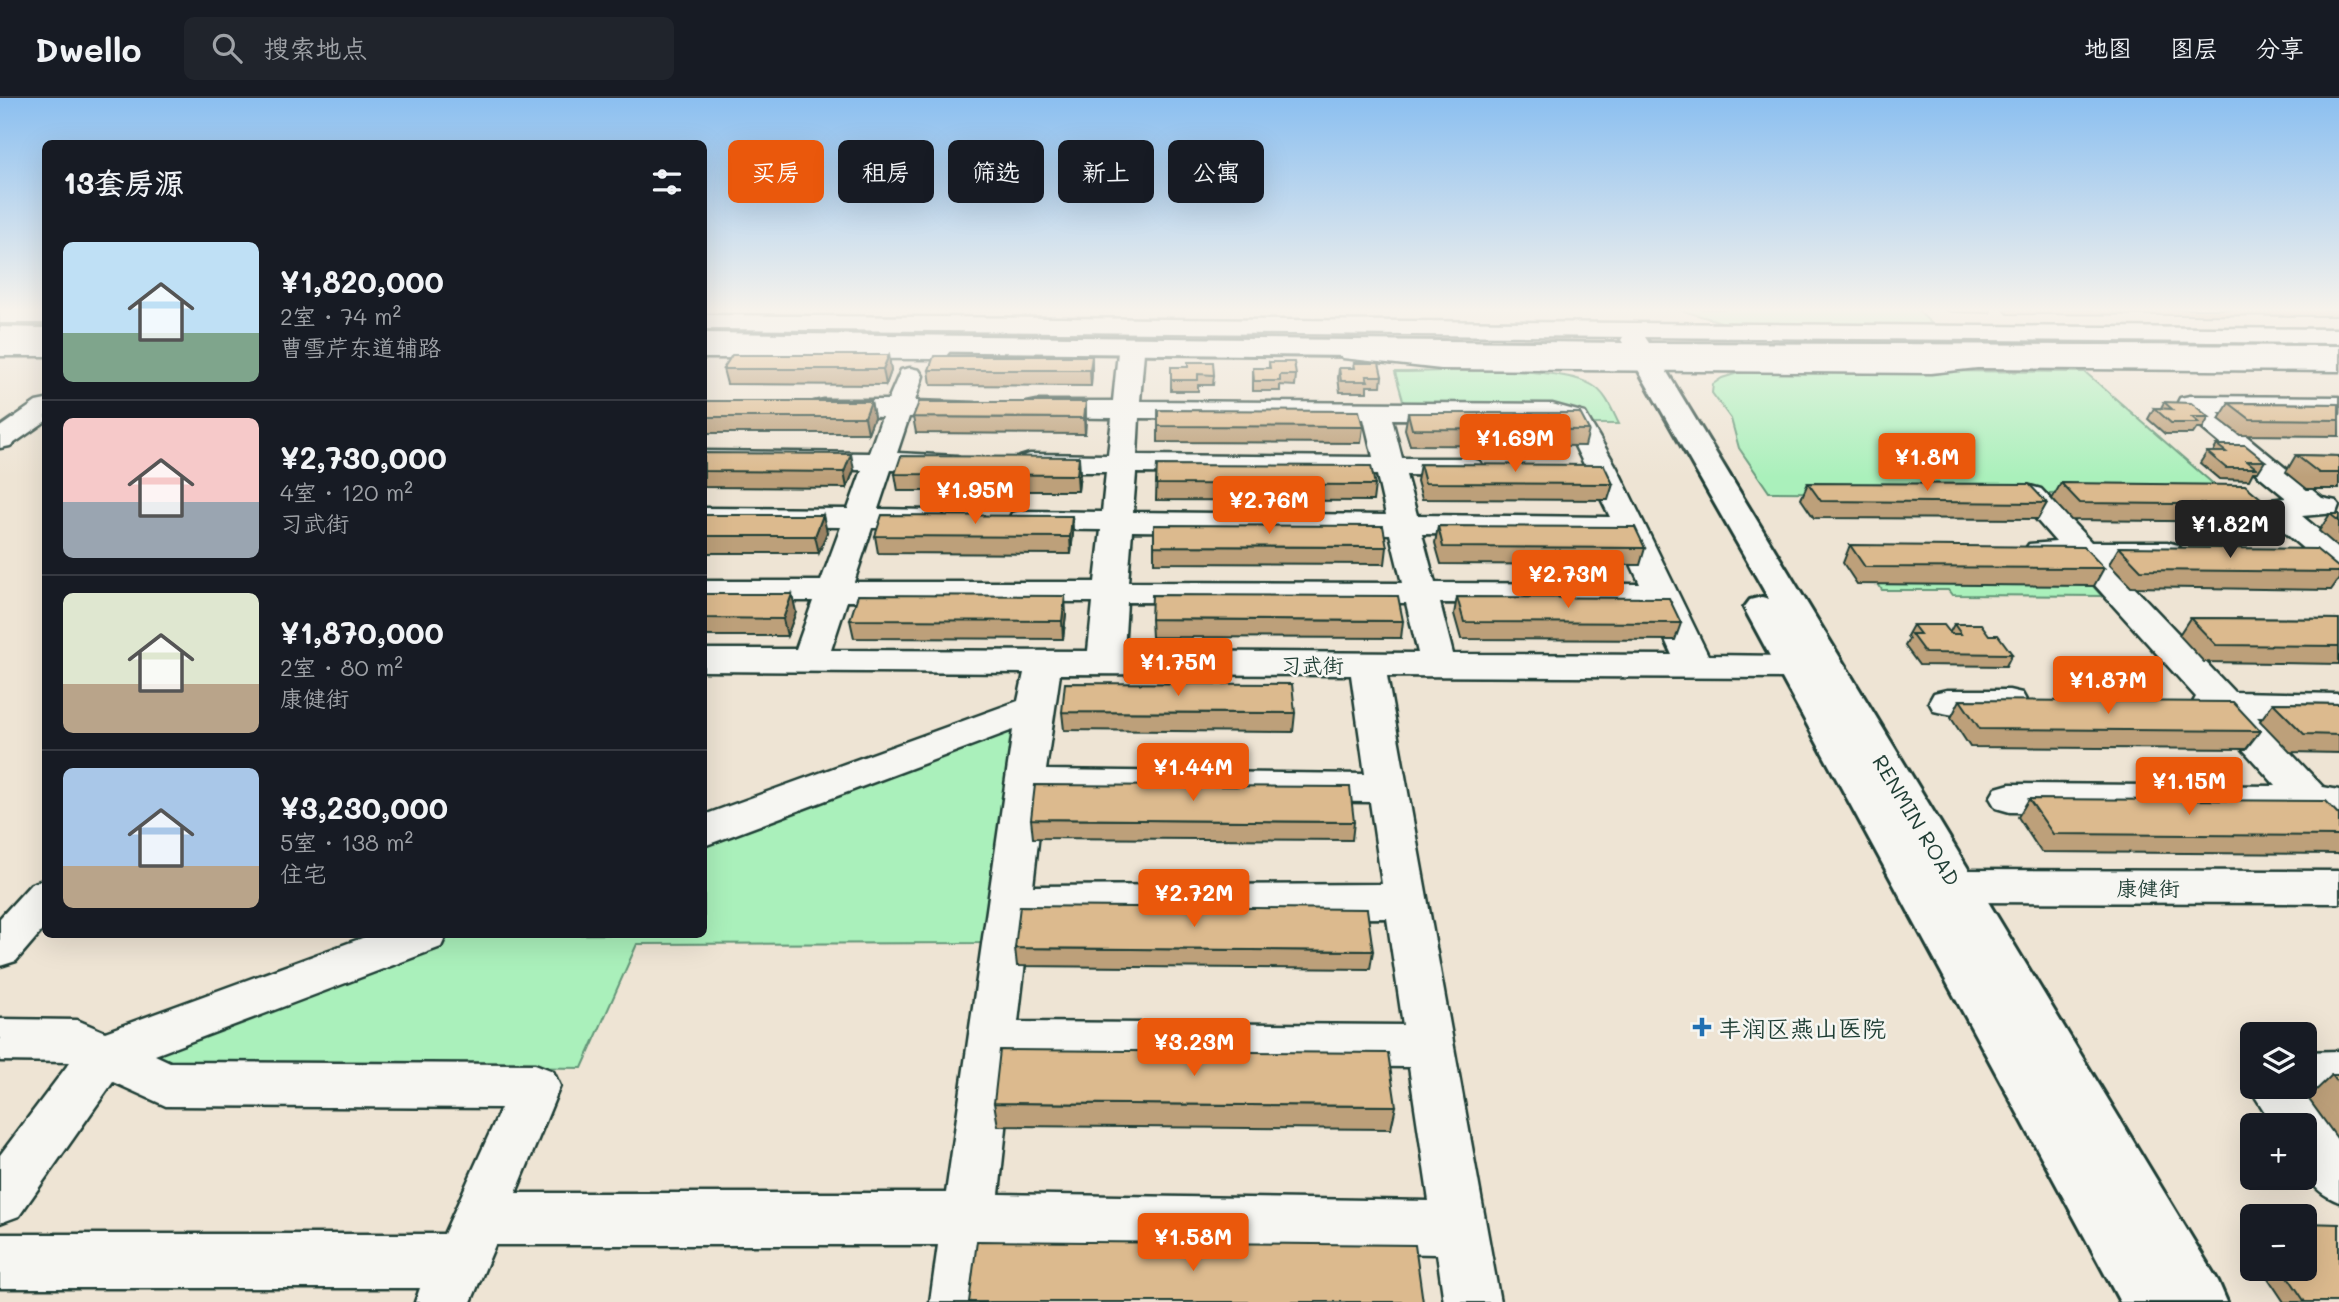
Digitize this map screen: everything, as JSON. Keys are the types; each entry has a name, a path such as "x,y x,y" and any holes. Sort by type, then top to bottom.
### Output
{"main road":[{"name":"RENMIN ROAD","path":"1638,365 1795,667 2152,1302"},
{"name":"RENMIN ROAD","path":"1639,365 1956,886 2197,1302"}],"street":[{"path":"1105,663 1130,365"},
{"path":"2327,507 2262,463 2190,404 2339,405"},
{"path":"801,408 1552,412 1575,419 1589,468 1630,527 1695,666"},
{"path":"0,440 42,411"},
{"path":"1376,411 1438,664"},
{"path":"2262,463 2300,463"},
{"path":"2031,495 2223,704 2330,810"},
{"path":"2327,507 2273,507 2334,559"},
{"path":"707,517 954,520"},
{"path":"995,520 1630,527"},
{"path":"2014,551 2192,553"},
{"path":"2288,554 2334,559"},
{"path":"707,591 1661,594"},
{"path":"2148,622 2189,623"},
{"name":"习武街","path":"707,660 1795,667"},
{"path":"958,1302 1035,708 1044,662"},
{"path":"1367,664 1472,1302"},
{"path":"1947,702 2043,702"},
{"path":"2182,704 2339,706"},
{"path":"707,830 1035,708"},
{"path":"1025,784 1387,788"},
{"path":"2010,798 2330,810"},
{"name":"康健街","path":"1956,886 2339,887"},
{"path":"0,948 42,901"},
{"path":"1010,903 1406,901"},
{"path":"0,1198 105,1054 414,938"},
{"path":"0,1041 77,1041 166,1084 535,1087 461,1261"},
{"path":"992,1042 1429,1046"},
{"path":"2317,1073 2339,1073"},
{"path":"2317,1146 2339,1177"},
{"path":"0,1261 461,1261 968,1219 1460,1228"}],"lane":[{"path":"809,661 910,376"},
{"path":"707,460 1496,467"}],"green space":[{"path":"1766,370 2085,372 2226,495 1769,492 1739,448 1731,419 1712,393 1713,384 1722,378"},
{"path":"1497,371 1575,378 1601,392 1619,424 1588,424 1582,411 1406,411 1395,372"},
{"path":"1877,582 2091,584 2102,596 1952,595 1948,590 1882,590"},
{"path":"1028,703 988,943 637,944 582,1068 125,1062 410,938 707,938 707,825"}],"building":[{"path":"725,365 885,365 883,369 723,369"},
{"path":"931,365 1091,365 1090,370 929,370"},
{"path":"1213,365 1214,375 1198,374 1198,380 1171,380 1171,367"},
{"path":"1270,365 1294,365 1296,375 1280,375 1280,381 1254,381 1253,368 1270,368"},
{"path":"1354,365 1380,365 1382,376 1366,376 1368,381 1341,381 1339,368 1355,368"},
{"path":"707,401 871,401 865,417 707,417"},
{"path":"919,402 1086,402 1084,418 913,417"},
{"path":"2164,402 2191,403 2209,417 2192,417 2199,423 2171,423 2154,408 2172,409"},
{"path":"2229,403 2339,404 2339,420 2250,419"},
{"path":"1158,410 1359,411 1363,427 1158,426"},
{"path":"1408,413 1580,413 1589,430 1412,429"},
{"path":"2217,445 2245,445 2265,461 2247,461 2256,468 2226,468 2207,452 2226,452"},
{"path":"707,453 851,454 844,472 707,471"},
{"path":"2296,455 2339,456 2339,473 2319,473"},
{"path":"901,456 1079,457 1077,475 895,474"},
{"path":"1420,464 1604,465 1613,484 1425,483"},
{"path":"1157,465 1371,466 1375,485 1156,484"},
{"path":"1808,483 2029,484 2047,503 1821,501"},
{"path":"2061,483 2245,485 2269,505 2080,503"},
{"path":"2330,514 2339,514 2339,521"},
{"path":"707,515 823,515 815,536 707,536"},
{"path":"882,515 1072,516 1070,537 875,536"},
{"path":"1154,525 1383,526 1387,547 1154,546"},
{"path":"1438,526 1635,527 1645,548 1443,547"},
{"path":"1850,545 2084,547 2104,568 1865,567"},
{"path":"2119,547 2316,549 2339,568 2339,572 2141,570"},
{"path":"707,594 792,594 783,619 707,618"},
{"path":"858,595 1065,596 1062,621 850,620"},
{"path":"1152,595 1398,596 1403,621 1151,619"},
{"path":"1457,597 1669,598 1681,623 1464,622"},
{"path":"2190,618 2339,619 2339,646 2216,645"},
{"path":"1954,624 1981,624 1989,635 1998,635 2012,654 1925,653 1911,634 1920,634 1913,625 1944,625 1951,634 1961,634"},
{"path":"1065,683 1292,684 1295,713 1062,712"},
{"path":"1960,700 2233,702 2260,731 1980,729"},
{"path":"2273,703 2339,704 2339,735 2304,734"},
{"path":"1035,785 1350,787 1354,822 1031,819"},
{"path":"2029,799 2326,801 2339,815 2339,836 2053,834"},
{"path":"1020,906 1367,909 1373,951 1015,948"},
{"path":"1000,1050 1388,1053 1396,1106 994,1103"},
{"path":"2332,1075 2339,1075 2339,1084"},
{"path":"2317,1223 2339,1224 2339,1302 2305,1302 2291,1281 2317,1281"},
{"path":"977,1241 1415,1245 1423,1302 969,1302"}],"place":[{"name":"丰润区燕山医院","path":"1702,1027"}]}
